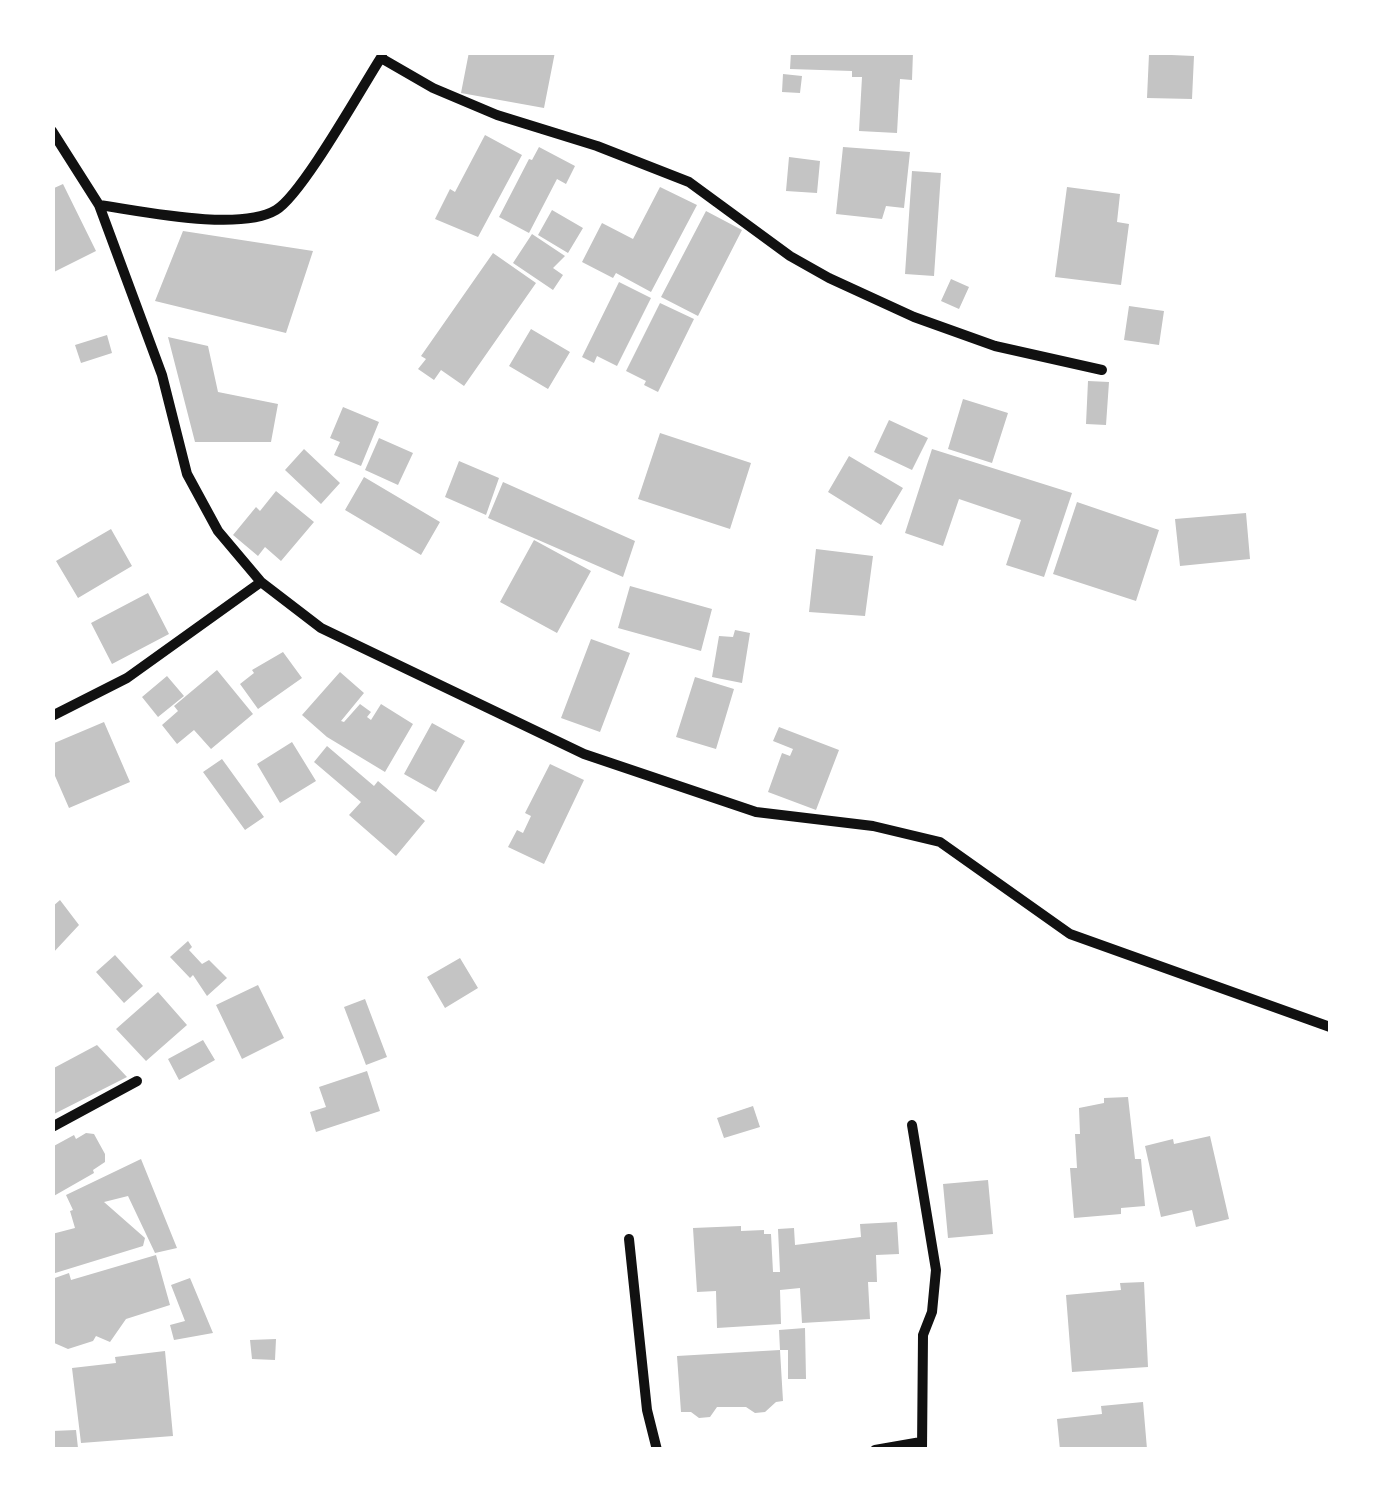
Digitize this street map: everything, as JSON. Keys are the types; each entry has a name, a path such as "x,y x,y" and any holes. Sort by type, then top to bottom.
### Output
{"street":[{"path":"99,205 193,218 250,217 277,210 302,182 383,55 433,88 497,116 598,146 690,182 790,256 914,318 996,346 1102,370"},
{"path":"52,131 99,205 162,375 187,474 218,531 261,582 306,618 348,644 584,754 756,812 873,826 940,842 1070,934 1330,1028"},
{"path":"52,716 127,678 261,582"},
{"path":"52,1126 137,1081"},
{"path":"875,1450 921,1446 923,1335 932,1312 936,1270 912,1125"},
{"path":"628,1239 647,1410 657,1450"}],"building":[{"path":"469,52 555,52 544,108 461,93"},
{"path":"791,52 913,52 912,80 900,79 897,133 859,131 862,77 852,77 852,71 790,69"},
{"path":"1149,54 1194,56 1192,99 1147,98"},
{"path":"783,74 802,76 800,93 782,92"},
{"path":"485,135 522,155 478,237 435,219 450,189 455,192"},
{"path":"539,147 575,166 566,184 557,179 529,233 499,217"},
{"path":"843,147 910,152 904,208 886,206 882,219 836,214"},
{"path":"789,157 820,161 817,193 786,191"},
{"path":"912,171 941,173 934,276 905,274"},
{"path":"63,184 96,251 52,273 52,189"},
{"path":"660,187 697,205 651,292 616,273 613,278 582,262 602,223 633,239"},
{"path":"1067,187 1120,194 1117,222 1129,224 1121,285 1055,277"},
{"path":"552,210 583,228 568,253 538,235"},
{"path":"706,211 742,230 698,316 661,297"},
{"path":"183,231 313,251 286,333 155,301"},
{"path":"532,234 565,256 553,268 563,275 553,290 513,263"},
{"path":"493,253 536,283 464,386 441,370 434,380 418,369 426,359 421,356"},
{"path":"951,279 969,287 959,309 941,301"},
{"path":"619,282 651,298 617,366 597,356 594,363 582,357"},
{"path":"660,303 694,319 658,392 626,371"},
{"path":"1129,306 1164,311 1159,345 1124,340"},
{"path":"531,329 570,352 548,389 509,366"},
{"path":"107,335 112,353 81,363 75,345"},
{"path":"168,337 208,346 218,392 278,404 271,442 195,442"},
{"path":"1088,381 1109,382 1106,425 1086,424"},
{"path":"963,399 1008,413 992,463 948,449"},
{"path":"343,407 379,422 361,466 334,455 340,442 330,438"},
{"path":"889,420 928,438 912,470 874,452"},
{"path":"660,433 751,463 730,529 638,499"},
{"path":"379,438 413,453 398,485 365,470"},
{"path":"304,449 340,483 321,504 285,470"},
{"path":"932,449 1072,493 1044,577 1006,565 1021,520 959,499 943,546 905,533"},
{"path":"849,456 903,488 881,525 828,492"},
{"path":"459,461 499,478 486,515 445,497"},
{"path":"364,477 440,522 421,555 345,510"},
{"path":"503,482 635,541 623,577 488,518"},
{"path":"276,491 314,522 281,561 265,547 258,556 233,535 256,507 260,511"},
{"path":"1077,502 1159,530 1136,601 1053,574"},
{"path":"1246,513 1250,559 1180,566 1175,519"},
{"path":"111,529 132,566 78,598 56,561"},
{"path":"534,540 591,571 557,633 500,602"},
{"path":"816,549 873,556 865,616 809,612"},
{"path":"630,586 712,609 701,651 618,628"},
{"path":"148,593 169,634 112,664 91,623"},
{"path":"735,630 750,633 742,683 712,677 719,636 733,637"},
{"path":"591,639 630,653 600,732 561,718"},
{"path":"283,652 302,678 258,709 240,684 254,673 252,670"},
{"path":"217,670 253,714 211,749 194,730 177,744 162,725 178,711 174,706"},
{"path":"340,672 364,693 341,721 360,704 371,712 367,717 371,720 381,704 413,724 385,772 327,737 302,715"},
{"path":"167,676 184,696 158,717 142,697"},
{"path":"695,677 734,689 716,749 676,737"},
{"path":"104,722 130,782 69,808 52,769 52,744"},
{"path":"432,723 465,741 436,792 404,774"},
{"path":"779,727 839,750 816,810 768,792 782,753 790,756 793,749 773,741"},
{"path":"292,742 316,781 280,803 257,764"},
{"path":"327,746 374,786 378,781 425,821 396,856 349,815 361,802 314,762"},
{"path":"222,759 264,817 245,830 203,772"},
{"path":"550,764 584,780 544,864 508,847 517,830 523,833 531,816 525,813"},
{"path":"60,900 79,925 52,954 52,907"},
{"path":"188,941 192,947 189,950 202,964 209,960 227,978 207,996 193,975 190,978 170,957"},
{"path":"115,955 143,986 124,1003 96,972"},
{"path":"460,958 478,988 445,1008 427,977"},
{"path":"258,985 284,1038 242,1059 216,1005"},
{"path":"158,992 187,1025 146,1061 116,1029"},
{"path":"365,999 387,1057 366,1065 344,1007"},
{"path":"203,1040 215,1060 179,1080 168,1059"},
{"path":"97,1045 127,1077 52,1115 52,1069"},
{"path":"367,1071 380,1111 316,1132 310,1112 326,1107 319,1087"},
{"path":"1128,1097 1135,1159 1141,1159 1145,1206 1121,1208 1121,1214 1074,1218 1070,1168 1077,1168 1075,1134 1080,1134 1079,1108 1104,1103 1104,1098"},
{"path":"753,1106 760,1127 724,1138 717,1118"},
{"path":"86,1133 94,1134 105,1162 94,1173 52,1197 52,1147"},
{"path":"1210,1136 1229,1219 1196,1227 1192,1210 1161,1217 1145,1146"},
{"path":"141,1159 177,1248 155,1253 128,1196 104,1202 145,1238 143,1246 52,1274 52,1234 75,1228 66,1195"},
{"path":"988,1180 993,1234 948,1238 943,1184"},
{"path":"897,1222 899,1254 876,1255 877,1282 868,1282 870,1319 802,1323 800,1288 780,1290 781,1324 717,1328 716,1291 697,1292 693,1228 741,1226 741,1231 764,1230 764,1234 771,1234 773,1272 780,1272 778,1229 794,1228 795,1245 861,1237 860,1224"},
{"path":"156,1255 170,1305 126,1319 110,1342 96,1336 93,1341 68,1349 52,1342 52,1279 69,1273 71,1280"},
{"path":"190,1278 213,1333 174,1340 170,1325 185,1321 171,1285"},
{"path":"1144,1282 1148,1367 1072,1372 1066,1295 1121,1290 1120,1283"},
{"path":"805,1328 806,1379 788,1379 788,1350 780,1350 779,1330"},
{"path":"276,1339 275,1360 252,1359 250,1340"},
{"path":"780,1350 783,1401 765,1412 755,1413 746,1407 717,1407 710,1417 699,1418 691,1412 681,1412 677,1356"},
{"path":"165,1351 173,1436 81,1443 72,1368 116,1363 115,1357"},
{"path":"1143,1402 1147,1449 1060,1450 1057,1419 1102,1414 1101,1406"},
{"path":"76,1430 78,1448 52,1450 52,1431"}]}
